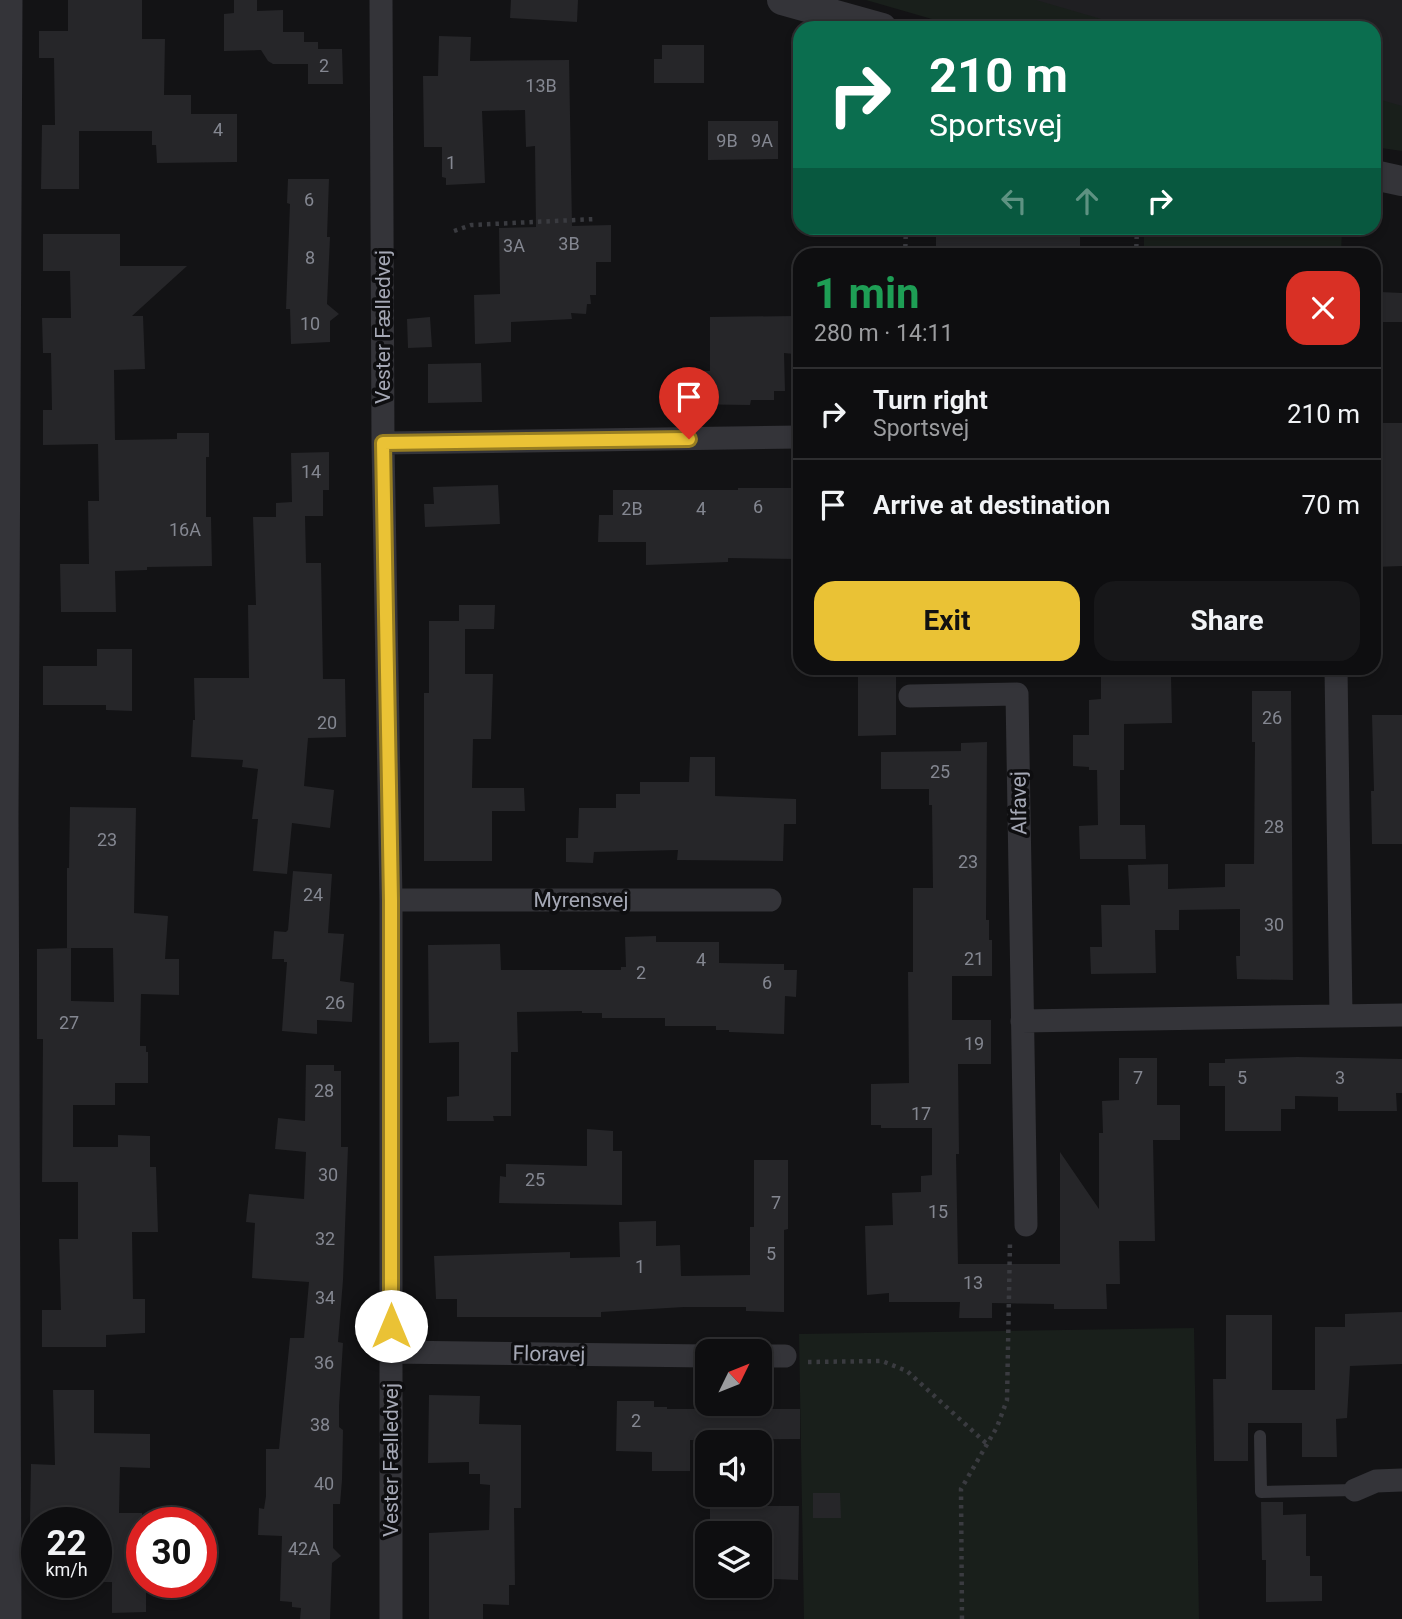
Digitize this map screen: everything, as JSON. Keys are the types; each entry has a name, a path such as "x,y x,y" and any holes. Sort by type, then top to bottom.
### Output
{"street":[{"path":"10,1619 3,819 11,0"},
{"name":"Vester Fælledvej","path":"381,0 383,443 391,900 391,1619"},
{"path":"782,0 857,21"},
{"path":"1381,176 1402,181"},
{"path":"383,443 793,437"},
{"path":"1336,675 1341,1016"},
{"name":"Alfavej","path":"910,696 1017,694 1026,1224"},
{"name":"Myrensvej","path":"391,900 770,900"},
{"path":"1022,1021 1402,1015"},
{"name":"Floravej","path":"391,1352 695,1356"},
{"path":"772,1356 785,1356"},
{"path":"1355,1490 1376,1481 1402,1479"}],"lane":[{"path":"1260,1436 1261,1492 1355,1490"}],"path":[{"path":"454,231 471,225 596,219"},
{"path":"962,1619 961,1489 997,1427 1007,1400 1010,1237 1026,1224"},
{"path":"785,1356 795,1362 883,1361 907,1371 987,1444"}],"shaded area":[{"path":"866,0 1036,0 1108,21 939,21"},
{"path":"1027,0 1402,0 1402,107 1381,101 1381,21 1100,21"},
{"path":"1381,100 1402,106 1402,151 1381,148"},
{"path":"1144,235 1342,235 1341,248 1144,248"},
{"path":"1194,1328 1199,1619 804,1619 799,1334"}],"building":[{"path":"68,0 142,0 142,39 165,39 164,95 191,95 191,114 237,114 237,162 157,163 156,145 152,145 152,131 79,131 79,189 41,189 42,125 55,125 54,58 39,58 39,31 68,31"},
{"path":"234,0 257,0 257,11 283,10 283,32 304,32 304,42 318,42 318,49 342,49 343,84 308,84 308,64 273,64 261,50 224,51 224,14 234,13"},
{"path":"511,0 578,0 577,22 510,18"},
{"path":"439,36 471,37 470,61 569,60 572,226 611,225 611,262 596,262 596,295 590,295 591,304 587,304 586,314 571,313 572,319 511,322 511,342 475,344 474,295 500,294 499,228 536,227 535,146 526,147 525,110 482,111 485,183 446,185 446,178 442,177 442,147 424,147 423,76 438,76"},
{"path":"662,45 704,45 704,83 654,83 654,59 662,59"},
{"path":"708,121 778,121 778,159 708,160"},
{"path":"288,179 329,179 327,304 339,314 330,321 330,342 291,344 290,309 286,309 290,204 287,203"},
{"path":"43,234 120,234 120,266 187,266 132,316 143,316 145,369 114,370 115,440 177,439 177,433 209,433 209,457 206,457 206,517 211,517 212,566 147,567 147,570 115,571 116,612 61,612 60,564 89,564 88,501 99,501 98,444 43,445 43,410 52,410 51,353 43,353 42,318 71,318 70,271 43,271"},
{"path":"936,235 1080,235 1080,248 936,248"},
{"path":"1381,292 1402,293 1402,322 1381,322"},
{"path":"793,316 793,354 784,353 785,391 774,391 774,400 751,400 750,405 678,404 678,371 710,371 710,317"},
{"path":"430,317 432,347 408,348 407,319"},
{"path":"481,363 482,402 428,403 428,364"},
{"path":"1381,423 1402,423 1402,566 1381,567"},
{"path":"329,452 329,490 323,490 323,516 305,516 306,563 321,563 323,679 345,679 346,737 308,738 304,786 334,790 330,828 292,823 287,874 253,871 258,819 252,819 258,769 242,767 243,760 191,757 195,720 194,678 249,678 248,605 256,605 253,517 276,517 276,503 292,502 291,453"},
{"path":"498,485 500,524 425,527 424,504 434,504 433,487"},
{"path":"793,488 793,559 728,558 728,562 646,565 646,542 598,542 599,515 613,515 613,490"},
{"path":"459,605 495,605 494,629 465,629 465,674 493,674 491,739 473,739 472,788 524,788 525,811 492,811 492,861 424,861 424,693 429,693 429,621 459,621"},
{"path":"97,649 132,649 132,711 106,710 106,705 43,705 43,666 97,666"},
{"path":"858,675 896,675 896,735 858,736"},
{"path":"1101,675 1171,676 1172,723 1124,724 1124,770 1120,770 1120,825 1145,825 1146,859 1080,859 1079,826 1098,825 1097,770 1073,766 1073,735 1089,735 1089,700 1101,699"},
{"path":"1252,691 1291,691 1293,980 1237,979 1240,909 1179,910 1179,930 1155,930 1156,973 1091,974 1090,947 1102,947 1101,905 1130,905 1128,865 1168,864 1168,889 1225,887 1225,864 1254,864 1255,742 1252,742"},
{"path":"1372,715 1402,715 1402,844 1372,844"},
{"path":"987,742 986,920 989,920 989,940 992,940 992,976 952,976 952,1020 991,1020 991,1064 958,1064 958,1264 1060,1264 1060,1152 1099,1209 1099,1133 1103,1133 1102,1101 1119,1100 1119,1058 1157,1058 1157,1105 1180,1105 1180,1140 1153,1140 1155,1241 1119,1241 1120,1284 1106,1284 1107,1309 1054,1309 1054,1304 992,1303 992,1318 959,1318 960,1302 889,1302 889,1293 867,1295 865,1226 893,1225 892,1193 921,1192 921,1176 932,1175 932,1128 881,1128 881,1125 871,1125 871,1084 909,1083 908,972 913,972 913,888 933,888 932,805 929,805 929,789 881,789 881,752 961,751 961,743"},
{"path":"690,757 715,757 715,796 796,799 796,824 784,824 783,861 677,860 678,850 594,852 593,863 566,862 566,838 578,838 579,808 616,808 616,794 640,794 640,782 689,782"},
{"path":"70,807 136,808 134,913 168,916 165,959 179,959 179,995 141,994 140,1046 146,1046 148,1052 148,1083 115,1083 115,1105 73,1105 73,1147 118,1147 118,1135 150,1136 150,1167 156,1167 158,1232 132,1232 133,1299 145,1299 145,1333 106,1335 106,1347 42,1347 42,1310 61,1310 59,1239 78,1239 78,1182 42,1182 43,1039 37,1039 37,949 71,948 67,948","holes":["71,948 113,948 114,1002 71,1001"]},
{"path":"293,871 332,874 328,933 344,934 340,981 354,983 352,1022 317,1020 317,1034 282,1031 287,962 284,962 284,959 272,959 274,931 288,930"},
{"path":"656,936 656,942 719,942 719,963 784,964 784,970 797,970 796,997 785,996 784,1034 729,1032 716,1030 716,1026 665,1026 665,1018 602,1018 602,1013 582,1011 517,1012 518,1052 511,1052 511,1116 493,1116 494,1121 447,1121 447,1097 459,1096 459,1042 429,1043 428,945 500,944 501,970 621,970 621,967 626,967 625,937"},
{"path":"1225,1059 1402,1059 1402,1093 1396,1093 1397,1111 1338,1111 1338,1097 1295,1096 1295,1109 1281,1109 1281,1131 1225,1131 1225,1086 1209,1086 1209,1063 1225,1063"},
{"path":"306,1065 334,1065 334,1071 341,1071 341,1147 348,1147 338,1342 343,1343 339,1406 339,1427 343,1430 342,1480 340,1504 333,1504 333,1548 341,1556 332,1563 330,1619 300,1619 301,1608 292,1607 292,1602 280,1601 282,1536 258,1535 259,1508 264,1509 266,1496 266,1449 279,1449 290,1338 304,1338 309,1282 252,1278 255,1223 246,1222 249,1194 304,1199 306,1152 275,1149 278,1118 305,1121"},
{"path":"587,1129 613,1131 613,1151 622,1151 622,1205 499,1203 500,1176 506,1177 506,1164 587,1166"},
{"path":"754,1160 788,1160 788,1229 784,1230 784,1312 746,1311 746,1307 684,1307 601,1312 601,1317 457,1317 457,1299 436,1299 434,1256 570,1252 570,1258 620,1257 619,1222 656,1221 656,1246 680,1245 681,1276 750,1275 750,1227 754,1227"},
{"path":"1402,1312 1402,1364 1350,1366 1347,1418 1336,1419 1337,1457 1302,1457 1302,1423 1248,1423 1248,1461 1214,1461 1213,1379 1226,1379 1226,1315 1272,1315 1272,1390 1315,1390 1315,1327 1345,1327 1345,1314"},
{"path":"53,1390 94,1390 94,1433 150,1434 150,1468 120,1467 119,1513 126,1513 126,1598 146,1598 146,1612 112,1613 112,1507 30,1507 31,1464 55,1465"},
{"path":"429,1395 480,1396 479,1424 521,1425 521,1508 514,1508 515,1585 509,1585 509,1605 483,1604 483,1619 429,1619 429,1533 489,1530 490,1485 480,1484 480,1474 469,1474 469,1462 428,1463"},
{"path":"617,1401 654,1401 654,1407 695,1409 695,1416 772,1416 772,1409 800,1409 800,1439 772,1439 772,1430 695,1430 695,1440 690,1440 690,1471 652,1471 652,1452 616,1451"},
{"path":"813,1493 840,1493 841,1518 813,1518"},
{"path":"1261,1502 1283,1502 1283,1515 1306,1514 1306,1556 1310,1556 1310,1576 1322,1576 1322,1601 1266,1602"},
{"path":"799,1506 798,1580 774,1579 772,1521 710,1521 710,1507"}],"route":[{"path":"391,1326 391,900 383,443 689,439"}]}
